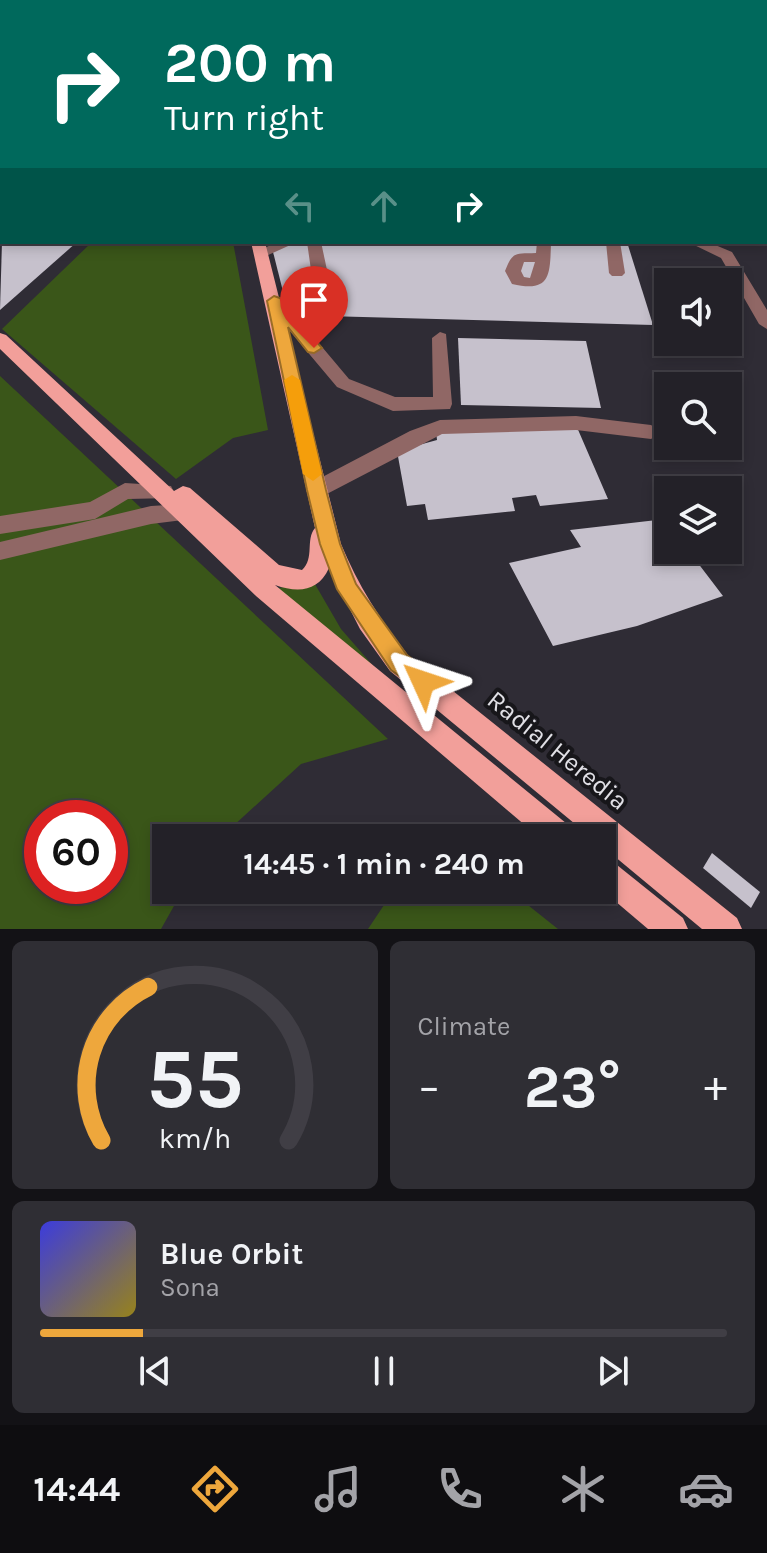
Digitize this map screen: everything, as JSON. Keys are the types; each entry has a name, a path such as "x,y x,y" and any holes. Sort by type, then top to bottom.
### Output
{"main road":[{"name":"Radial Heredia","path":"260,248 316,490 330,544 348,589 399,663 726,929"},
{"path":"0,339 48,373 271,572 285,580 299,582 312,578 320,569 323,555 316,490"},
{"path":"0,339 312,630 545,824"},
{"path":"616,883 672,929"}],"lane":[{"path":"260,248 280,244"},
{"path":"314,244 319,270"},
{"path":"613,244 617,273"},
{"path":"700,244 727,255 767,324"},
{"path":"274,301 343,383 393,404 443,404 440,338"},
{"path":"316,490 440,427 576,423 651,432"},
{"path":"0,551 97,518 125,491 164,492"},
{"path":"0,525 184,513"}],"green space":[{"path":"90,244 233,244 268,430 233,438 176,479 2,329"},
{"path":"0,376 388,739 301,764 235,824 152,824 152,904 175,904 161,929 0,929"},
{"path":"312,579 341,629 395,691 269,591"},
{"path":"385,904 527,904 558,929 368,929"}],"building":[{"path":"2,244 75,244 0,310"},
{"path":"271,244 628,244 653,325 289,315"},
{"path":"458,338 586,341 601,408 461,405"},
{"path":"576,425 608,499 540,506 536,495 512,498 515,511 428,520 425,504 407,506 397,451 437,440 436,431"},
{"path":"654,520 654,564 699,564 723,596 637,626 553,646 509,563 581,547 570,530"},
{"path":"712,853 760,892 751,908 703,868"}],"slow traffic":[{"path":"292,380 313,474"}],"route":[{"path":"314,348 274,301 330,544 348,589 383,642 399,663 423,682"}]}
